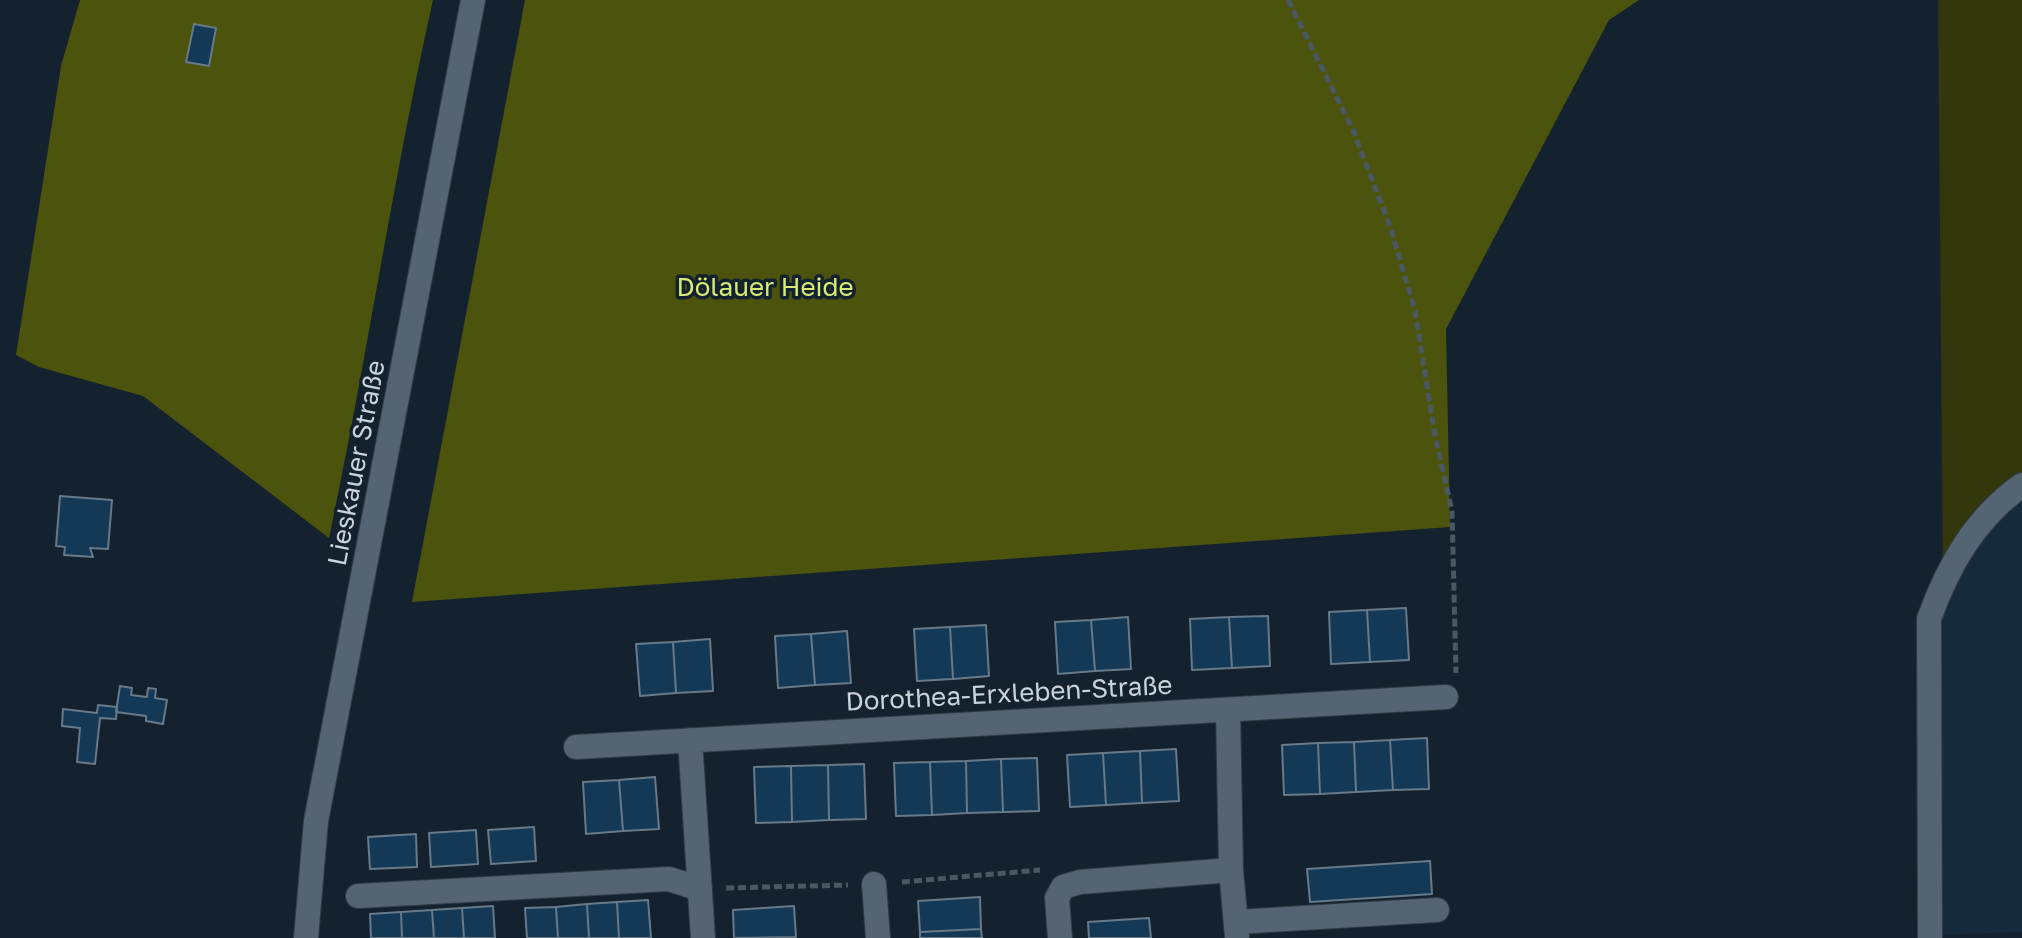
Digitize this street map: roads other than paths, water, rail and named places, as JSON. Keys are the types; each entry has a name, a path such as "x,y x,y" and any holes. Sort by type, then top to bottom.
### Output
{"street":[{"name":"Lieskauer Straße","path":"306,938 316,821 473,0"},
{"path":"1930,938 1929,619 1943,579 1967,540 1989,513 2022,485"},
{"name":"Dorothea-Erxleben-Straße","path":"576,747 1446,697"},
{"path":"1228,710 1231,870 1236,930 1437,910"},
{"path":"690,740 703,938"},
{"path":"1060,938 1057,898 1063,887 1080,882 1231,870"},
{"path":"358,896 669,879 700,889"},
{"path":"874,884 878,938"}],"park label":[{"name":"Dölauer Heide","path":"765,288"}]}
